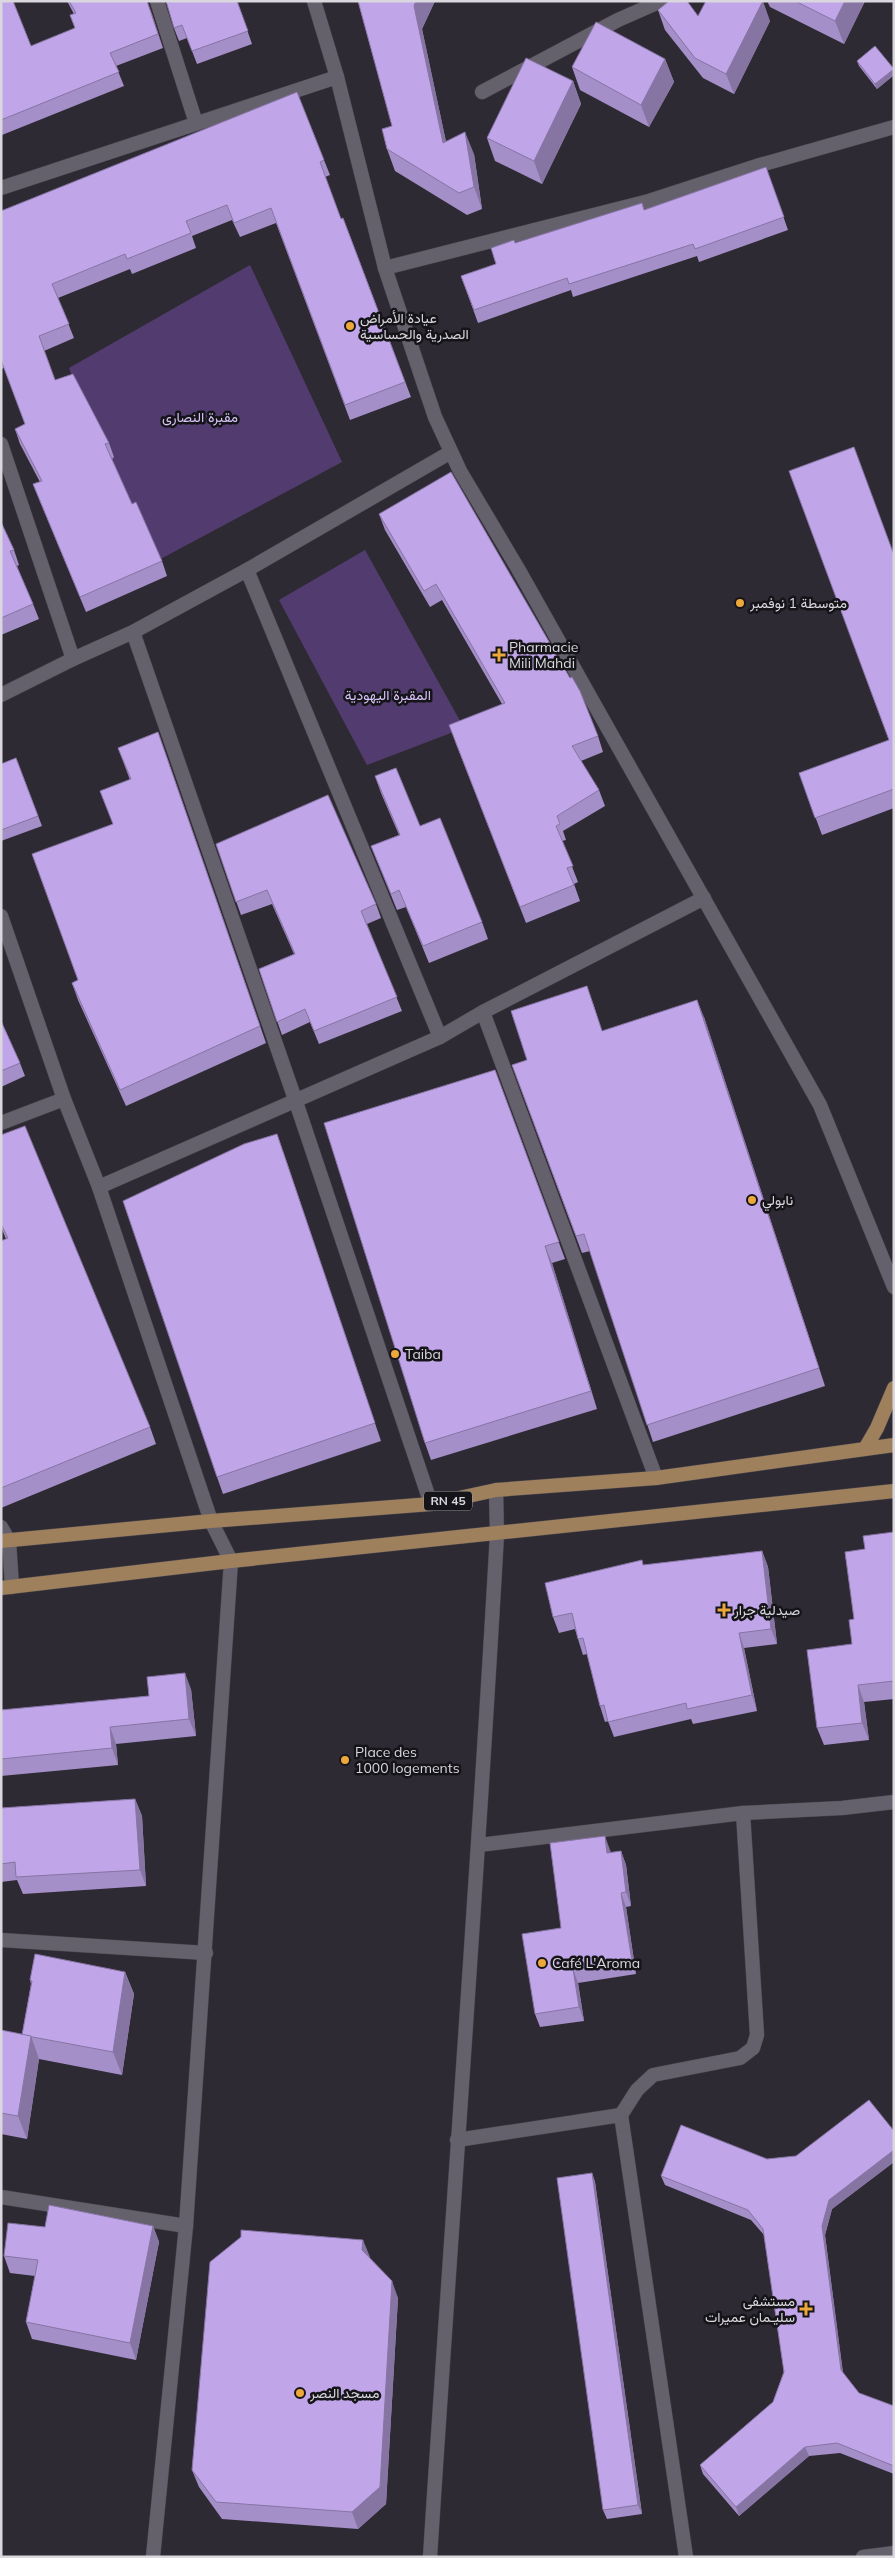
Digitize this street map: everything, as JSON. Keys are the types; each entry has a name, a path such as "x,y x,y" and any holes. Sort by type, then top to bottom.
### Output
{"main road":[{"path":"866,1447 877,1428 894,1388"},
{"name":"RN 45","path":"5,1541 211,1520 431,1504 496,1490 656,1478 866,1447 894,1445"},
{"path":"7,1587 231,1561 894,1491"}],"street":[{"path":"156,1 196,123"},
{"path":"314,1 337,77 385,268 435,416 451,452 460,471 518,567 820,1105 894,1287"},
{"path":"482,92 618,20 661,1"},
{"path":"1,188 337,77"},
{"path":"385,268 650,201 760,165 894,127"},
{"path":"1,444 73,659"},
{"path":"1,695 133,632 247,570 451,452"},
{"path":"247,570 440,1037"},
{"path":"133,632 296,1102 431,1504"},
{"path":"99,1188 440,1037 483,1012 704,898"},
{"path":"1,916 64,1098 99,1188 211,1520 231,1561 206,1953 186,2226 153,2557"},
{"path":"483,1012 656,1478"},
{"path":"1,1123 64,1098"},
{"path":"430,2557 456,2140 479,1845 498,1534 496,1490"},
{"path":"1,1527 5,1541 7,1587"},
{"path":"479,1845 743,1813 842,1808 894,1802"},
{"path":"686,2557 621,2115 637,2090 653,2075 740,2058 753,2048 757,2035 743,1813"},
{"path":"1,1940 206,1953"},
{"path":"456,2140 621,2115"},
{"path":"1,2197 186,2226"},
{"path":"863,2557 894,2553"}],"green space":[{"name":"مقبرة النصارى","path":"250,265 342,462 140,570 69,368"},
{"name":"المقبرة اليهودية","path":"365,550 464,728 367,765 279,600"}],"building":[{"path":"1,1 13,1 31,46 75,28 70,15 76,13 69,1 147,1 158,34 110,53 119,72 1,120"},
{"path":"166,1 237,1 248,31 192,51 182,25 174,28"},
{"path":"358,1 416,1 414,6 443,143 465,132 474,187 459,193 387,149 382,129 392,126"},
{"path":"669,1 687,1 698,16 706,1 763,1 726,74 695,58 658,10"},
{"path":"795,1 845,1 835,21"},
{"path":"596,22 665,59 641,105 572,67"},
{"path":"875,46 894,69 875,84 857,61"},
{"path":"526,58 573,81 534,161 487,138"},
{"path":"297,92 324,160 320,162 341,219 343,218 405,382 345,405 271,208 234,223 227,205 186,221 191,233 127,259 125,254 52,284 69,324 39,336 55,380 73,374 109,443 105,444 132,504 136,502 162,561 80,597 33,484 42,481 15,429 25,424 1,360 1,211"},
{"path":"766,167 784,217 695,249 693,244 569,284 567,278 474,310 461,276 496,264 491,248 514,240 515,243 642,203 644,210"},
{"path":"854,447 894,555 894,789 815,818 799,773 889,740 789,471"},
{"path":"451,472 570,678 572,677 580,691 598,736 572,746 599,790 557,816 560,824 556,826 573,866 567,868 574,885 520,907 449,725 505,703 436,584 424,591 379,514"},
{"path":"1,522 14,550 10,551 33,604 1,618"},
{"path":"158,732 260,1026 120,1090 72,983 78,980 32,854 113,824 100,791 131,779 118,748"},
{"path":"16,758 38,816 1,830 1,764"},
{"path":"396,768 420,826 440,818 482,922 423,946 399,890 391,894 371,846 400,835 375,776"},
{"path":"328,795 376,904 361,911 397,997 314,1031 305,1009 277,1022 259,969 295,954 267,890 236,902 216,844"},
{"path":"587,986 602,1031 697,1000 819,1368 647,1425 584,1234 576,1236 512,1065 527,1060 511,1011"},
{"path":"1,1021 20,1063 1,1071"},
{"path":"495,1070 559,1242 545,1246 591,1391 425,1443 324,1123"},
{"path":"25,1126 150,1427 1,1488 1,1241 8,1238 1,1224 1,1135"},
{"path":"277,1134 375,1423 217,1477 123,1201 244,1144"},
{"path":"894,1532 894,1681 858,1685 862,1723 817,1728 807,1650 852,1644 849,1620 854,1619 845,1552 865,1549 863,1536"},
{"path":"762,1551 771,1629 739,1633 752,1695 687,1709 686,1703 608,1722 604,1705 600,1706 583,1638 578,1639 572,1613 553,1617 545,1583 642,1560 643,1565"},
{"path":"185,1673 189,1719 110,1727 112,1748 1,1759 1,1710 149,1696 147,1677"},
{"path":"135,1799 140,1870 16,1877 15,1862 1,1864 1,1808"},
{"path":"605,1836 607,1853 621,1851 626,1892 621,1893 632,1961 573,1969 579,2007 535,2014 522,1934 561,1928 550,1843"},
{"path":"35,1954 125,1972 113,2052 22,2035"},
{"path":"1,2030 31,2036 18,2116 1,2113"},
{"name":"مستشفى سليـمان عميرات","path":"869,2100 894,2131 894,2150 829,2200 822,2226 841,2370 859,2393 894,2406 894,2466 837,2443 805,2447 736,2507 700,2465 773,2402 784,2372 763,2229 748,2210 661,2176 681,2125 767,2159 796,2156"},
{"path":"592,2173 638,2505 603,2510 557,2178"},
{"path":"49,2205 153,2226 130,2343 26,2322 38,2260 4,2256 8,2223 45,2227"},
{"name":"مسجد النصر","path":"241,2230 363,2240 362,2250 392,2281 380,2487 352,2512 216,2502 192,2470 210,2262 241,2237"}],"place":[{"name":"عيادة الأمراض الصدرية والحساسية","path":"350,326"},
{"name":"متوسطة 1 نوفمبر","path":"740,603"},
{"name":"Pharmacie Mili Mahdi","path":"499,655"},
{"name":"نابولي","path":"752,1200"},
{"name":"Taiba","path":"395,1354"},
{"name":"صيدلية جرار","path":"724,1610"},
{"name":"Place des 1000 logements","path":"345,1760"},
{"name":"Café L'Aroma","path":"542,1963"},
{"name":"مستشفى سليـمان عميرات","path":"806,2309"},
{"name":"مسجد النصر","path":"300,2393"}]}
